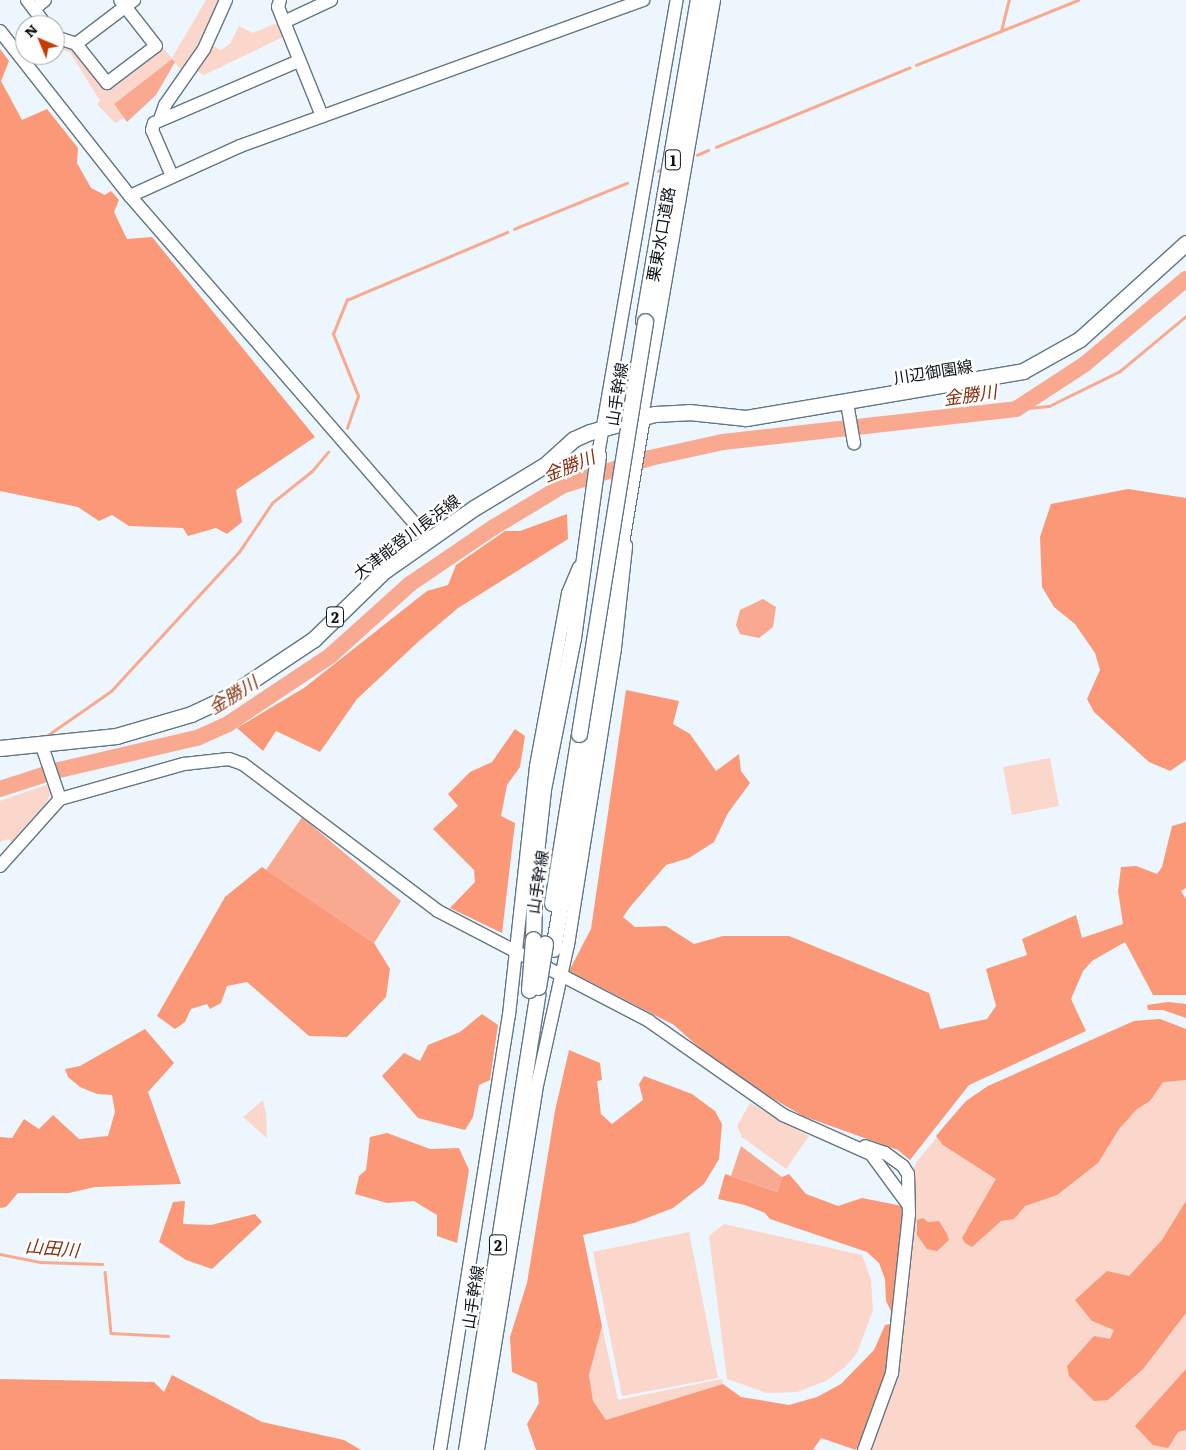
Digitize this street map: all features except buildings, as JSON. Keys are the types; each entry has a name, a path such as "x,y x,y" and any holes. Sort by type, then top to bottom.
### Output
{"highway":[{"name":"栗東水口道路","path":"645,321 700,0"}],"main road":[{"name":"川辺御園線","path":"642,417 681,412 746,418 847,403 1024,371 1068,349 1186,243"},
{"name":"山手幹線","path":"466,1450 536,994 645,321"},
{"name":"大津能登川長浜線","path":"0,748 43,749 147,728 191,714 227,696 287,660 370,583 428,540 545,465 574,439 602,428 642,417"},
{"path":"544,944 626,524 642,417"},
{"path":"544,944 541,802 593,502 598,455"},
{"path":"520,1101 536,994"}],"street":[{"path":"39,15 31,4 46,0"},
{"path":"172,176 152,130 204,49 226,0"},
{"path":"280,0 278,6 322,116"},
{"path":"284,22 331,0"},
{"path":"130,196 172,176 322,116 643,0"},
{"path":"598,455 677,0"},
{"path":"642,417 714,0"},
{"path":"65,40 76,44 107,83 156,46 126,2 76,44"},
{"path":"0,32 130,196 428,540"},
{"path":"160,119 299,61"},
{"path":"847,403 854,443"},
{"path":"478,1450 536,1090 560,977 615,648 625,576 626,524"},
{"path":"440,1450 516,952 536,766 568,593 584,556"},
{"path":"43,749 58,794"},
{"path":"0,866 58,794 184,764 229,759 263,776 399,885 438,911 560,977 650,1021 783,1115 860,1147 888,1172 907,1203 908,1236 892,1373 864,1450"}],"shaded area":[{"path":"206,0 221,0 200,46 183,72 172,59 114,104 124,118 115,123 97,104 100,101 70,52 65,50 65,44 72,45 106,90 163,48 172,58"},
{"path":"277,23 283,37 204,75 195,70 211,45 221,50 230,44 239,26 253,33"},
{"path":"0,49 9,61 1,81 22,120 47,109 78,148 77,163 91,188 105,195 111,191 119,200 114,212 127,239 152,237 315,437 236,490 242,522 227,534 216,528 188,536 183,528 129,526 112,515 99,521 78,507 0,491"},
{"path":"172,59 175,62 156,95 127,122 114,104"},
{"path":"1128,489 1186,498 1186,760 1170,771 1149,762 1094,712 1087,699 1100,670 1095,653 1075,624 1054,607 1042,587 1040,537 1051,504"},
{"path":"567,514 568,539 458,608 419,641 357,699 320,752 276,731 263,751 237,728 304,688 427,591 448,585 456,565 505,531 520,531"},
{"path":"763,599 776,607 773,627 759,638 740,634 736,625 740,610"},
{"path":"626,690 679,701 673,724 690,734 716,771 739,754 741,771 750,783 728,813 714,842 689,858 666,865 630,907 623,917 635,927 666,926 694,944 723,936 789,936 929,993 940,1029 987,1019 996,1006 986,969 1027,955 1022,939 1076,915 1082,938 1123,924 1118,891 1121,867 1136,866 1157,874 1162,867 1172,826 1186,822 1186,888 1181,891 1186,899 1186,995 1153,995 1125,942 1092,961 1083,971 1071,999 1086,1031 969,1085 910,1160 898,1150 803,1116 724,1070 674,1025 569,971 591,929"},
{"path":"515,729 525,736 520,767 507,785 501,816 515,823 502,933 450,908 475,882 474,870 433,829 458,806 448,794 470,772 492,762"},
{"path":"1050,758 1059,806 1012,815 1003,767"},
{"path":"49,784 52,792 38,817 13,843 8,839 0,842 0,801"},
{"path":"302,817 401,901 374,943 266,870"},
{"path":"262,867 374,943 390,969 386,997 347,1037 309,1036 247,982 227,986 221,1003 210,1009 207,1004 191,1009 185,1022 175,1029 157,1016 225,897"},
{"path":"1168,1002 1186,1004 1186,1018 1163,1010 1148,1010 1147,1005"},
{"path":"482,1014 498,1025 490,1080 479,1085 473,1117 465,1130 418,1118 382,1076 404,1053 420,1061 428,1045 460,1032"},
{"path":"1160,1019 1186,1029 1186,1450 870,1450 898,1375 914,1228 911,1174 916,1163 966,1101 988,1086 1134,1021"},
{"path":"1160,1019 1186,1029 1186,1080 1163,1082 1150,1101 1137,1109 1119,1129 1098,1163 1057,1195 1025,1206 1014,1219 1001,1221 972,1247 965,1243 962,1238 996,1179 943,1145 936,1136 966,1101 988,1086 1134,1021"},
{"path":"145,1029 174,1063 148,1092 181,1184 95,1187 69,1193 18,1193 6,1207 0,1208 0,1137 12,1138 24,1119 39,1129 53,1115 79,1139 108,1136 115,1112 112,1095 97,1094 80,1087 68,1077 65,1069 80,1066"},
{"path":"569,1050 600,1063 602,1080 597,1081 601,1114 612,1124 643,1100 639,1084 644,1076 692,1094 715,1111 722,1124 719,1159 704,1184 673,1208 634,1223 583,1235 602,1326 589,1375 593,1401 606,1420 723,1384 741,1397 789,1405 817,1397 841,1384 874,1350 885,1325 890,1324 891,1311 886,1301 885,1279 879,1263 867,1252 770,1219 765,1213 745,1205 718,1199 725,1174 777,1192 782,1177 789,1174 806,1194 838,1206 862,1198 902,1206 904,1222 890,1348 883,1385 856,1450 821,1438 813,1450 536,1450 527,1424 539,1403 537,1383 512,1372 510,1337 527,1283 555,1111"},
{"path":"263,1100 266,1113 267,1138 243,1117"},
{"path":"750,1103 809,1136 786,1169 742,1137 737,1126"},
{"path":"387,1133 430,1149 459,1148 469,1170 457,1243 437,1236 437,1215 414,1201 387,1203 355,1194 359,1176 366,1170 370,1137"},
{"path":"741,1146 782,1177 777,1192 731,1176"},
{"path":"185,1201 183,1224 211,1225 255,1214 262,1222 212,1269 186,1260 159,1242 173,1202"},
{"path":"1186,1201 1186,1313 1143,1369 1108,1400 1094,1401 1069,1376 1067,1366 1094,1336 1110,1339 1114,1330 1092,1321 1075,1300 1107,1271 1129,1276 1162,1240"},
{"path":"923,1218 928,1222 939,1221 947,1234 949,1240 937,1251 927,1249 917,1235 917,1220"},
{"path":"724,1224 862,1255 871,1280 873,1310 857,1353 845,1367 826,1381 797,1392 767,1393 727,1379 709,1236"},
{"path":"689,1232 718,1378 622,1396 593,1252"},
{"path":"602,1326 618,1400 722,1379 723,1384 606,1420 593,1401 589,1374"},
{"path":"1186,1369 1186,1430 1178,1432 1168,1448 1153,1445 1135,1426"},
{"path":"172,1375 262,1422 344,1440 361,1450 0,1450 0,1379 154,1382 164,1392"}],"waterway":[{"path":"916,65 1001,31 1009,0"},
{"path":"1001,31 1078,0"},
{"path":"716,147 909,68"},
{"path":"697,155 708,150"},
{"path":"658,171 664,168"},
{"path":"514,229 627,183"},
{"path":"347,428 358,396 333,334 347,300 507,232"},
{"name":"金勝川","path":"0,789 59,770 197,738 228,724 330,656 410,584 494,527 564,485 650,458 723,442 1016,409 1085,364 1186,279"},
{"path":"1016,409 1049,406 1120,371 1186,316"},
{"path":"45,737 111,691 239,552 272,503 312,471 328,452"},
{"name":"山田川","path":"0,1254 40,1262 102,1264"},
{"name":"山田川","path":"105,1272 111,1333 168,1336"}]}
